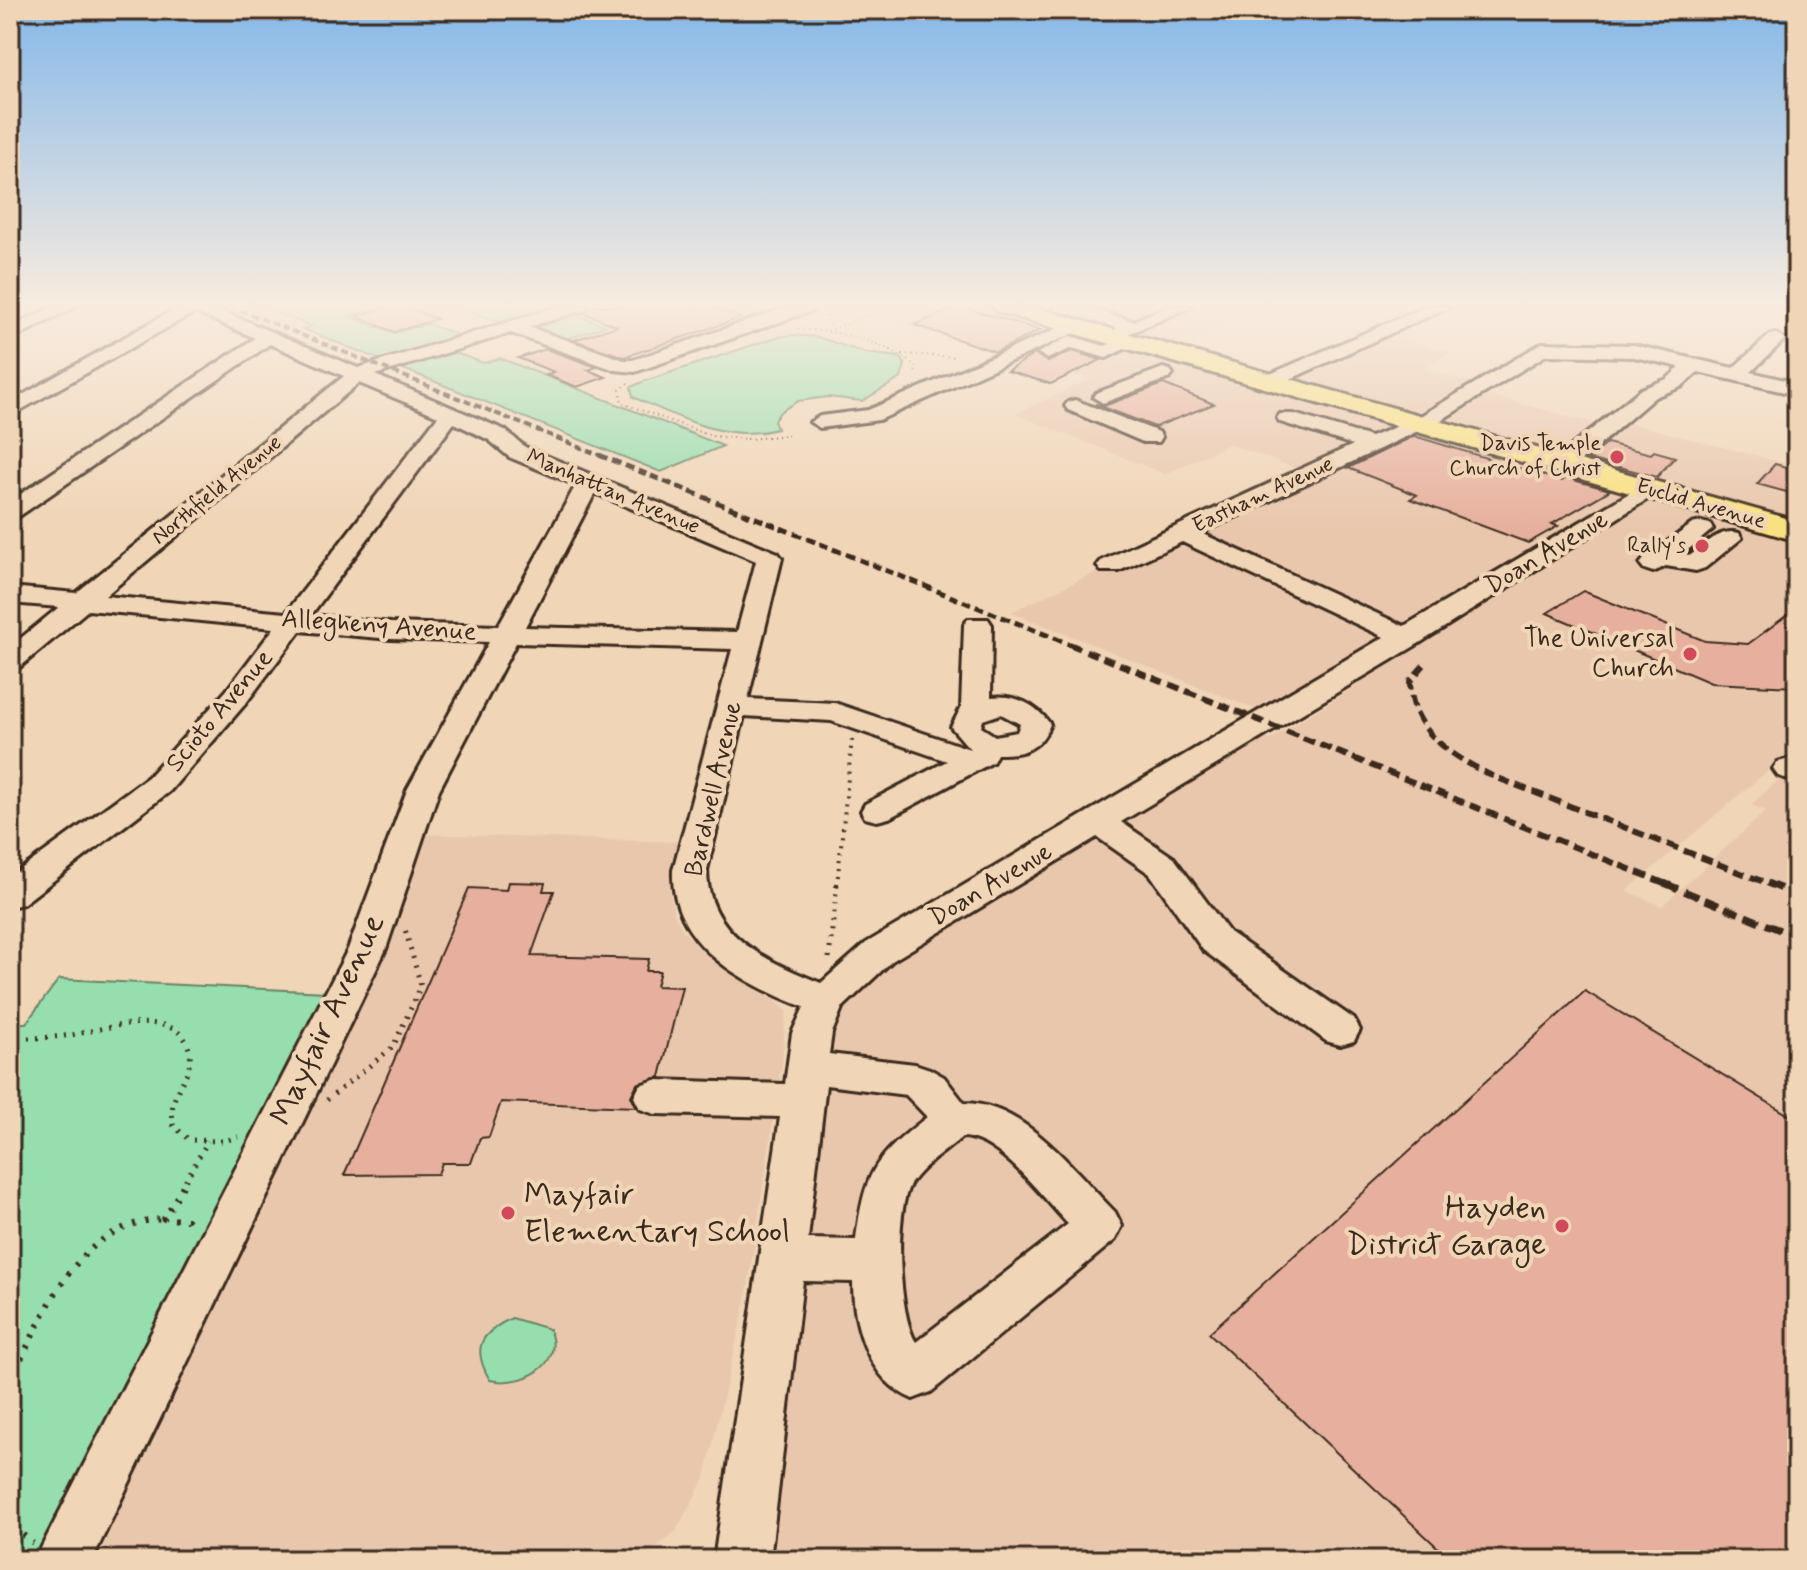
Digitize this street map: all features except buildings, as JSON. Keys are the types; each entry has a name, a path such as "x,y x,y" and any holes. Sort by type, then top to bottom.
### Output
{"main road":[{"name":"Euclid Avenue","path":"1260,379 1797,531"}],"street":[{"path":"10,410 64,379"},
{"path":"10,512 206,379"},
{"name":"Northfield Avenue","path":"10,661 352,379"},
{"name":"Manhattan Avenue","path":"370,379 497,435 517,452 769,558"},
{"path":"820,422 872,416 955,379"},
{"path":"1149,379 1075,406 1151,437"},
{"path":"1268,382 1274,379"},
{"name":"Eastham Avenue","path":"1110,566 1418,424 1490,379"},
{"path":"1562,465 1648,393 1678,379"},
{"name":"Eastham Avenue","path":"1755,379 1797,389"},
{"name":"Scioto Avenue","path":"10,895 159,784 236,697 450,414"},
{"path":"1287,418 1371,444"},
{"name":"Mayfair Avenue","path":"49,1552 346,993 367,949 423,790 590,481"},
{"name":"Doan Avenue","path":"742,1560 812,1033 826,1000 879,952 1651,490"},
{"path":"1701,529 1654,563 1696,563 1730,538"},
{"path":"1182,533 1408,638"},
{"name":"Bardwell Avenue","path":"769,558 690,870 691,896 705,926 729,950 792,987 826,1000"},
{"name":"Allegheny Avenue","path":"10,595 391,631 749,641"},
{"path":"976,710 978,625"},
{"path":"877,811 986,753 1030,737 1035,724 1031,717 1006,706 976,710 966,721 970,734 987,744 986,753"},
{"path":"732,707 835,712 986,753"},
{"path":"1097,822 1146,854 1168,873 1200,924 1216,941 1340,1030"},
{"path":"655,1097 805,1084 848,1070 915,1080 929,1089 953,1120"},
{"path":"953,1120 984,1120 1017,1142 1099,1226 913,1375 904,1368 882,1331 876,1293 876,1262 883,1195 892,1175 953,1120"},
{"path":"782,1259 876,1262"}],"path":[{"path":"628,379 620,390 622,403 700,434 736,439 788,435"},
{"path":"829,958 853,729"},
{"path":"322,1104 393,1047 421,986 403,921"},
{"path":"10,1038 45,1039 120,1023 148,1023 173,1030 188,1047 189,1065 172,1103 173,1125 189,1140 208,1141 246,1135"},
{"path":"164,1219 208,1141"},
{"path":"10,1380 74,1268 91,1246 123,1226 147,1219 187,1220 194,1230"},
{"path":"10,1515 16,1529 49,1552"}],"shaded area":[{"path":"1089,379 1259,379 1268,382 1274,379 1458,379 1481,386 1474,391 1607,427 1616,420 1797,466 1797,746 1626,891 1662,906 1766,811 1751,805 1797,763 1797,1560 742,1560 826,1000 1248,731 1270,740 1491,600 1489,598 1275,717 1011,612 1309,473 1229,444 1165,474 1015,414"},
{"name":"Mayfair Elementary School","path":"419,834 680,842 669,887 674,914 682,929 706,956 773,998 786,1011 782,1063 746,1299 705,1477 676,1531 640,1560 99,1560 96,1544"}],"green space":[{"path":"429,379 554,379 723,446 661,472"},
{"path":"650,379 899,379 862,401 828,397 798,401 780,412 774,421 777,429 739,433 703,426 633,397 631,387"},
{"path":"59,979 346,993 63,1560 10,1560 10,1023 26,1023"},
{"path":"512,1318 549,1329 553,1342 551,1354 546,1364 526,1377 490,1380 481,1359 482,1343 492,1330"}],"railway":[{"path":"411,379 604,457"},
{"path":"599,455 1074,646"},
{"path":"1069,644 1669,885"},
{"path":"1424,665 1410,681 1417,714 1435,739 1460,758 1490,775 1772,885"},
{"path":"1664,883 1797,937"},
{"path":"1767,883 1772,885"},
{"path":"1772,885 1797,895"}],"place":[{"name":"Davis Temple Church of Christ","path":"1617,457"},
{"name":"Rally's","path":"1702,546"},
{"name":"The Universal Church","path":"1690,654"},
{"name":"Mayfair Elementary School","path":"508,1213"},
{"name":"Hayden District Garage","path":"1562,1226"}]}
